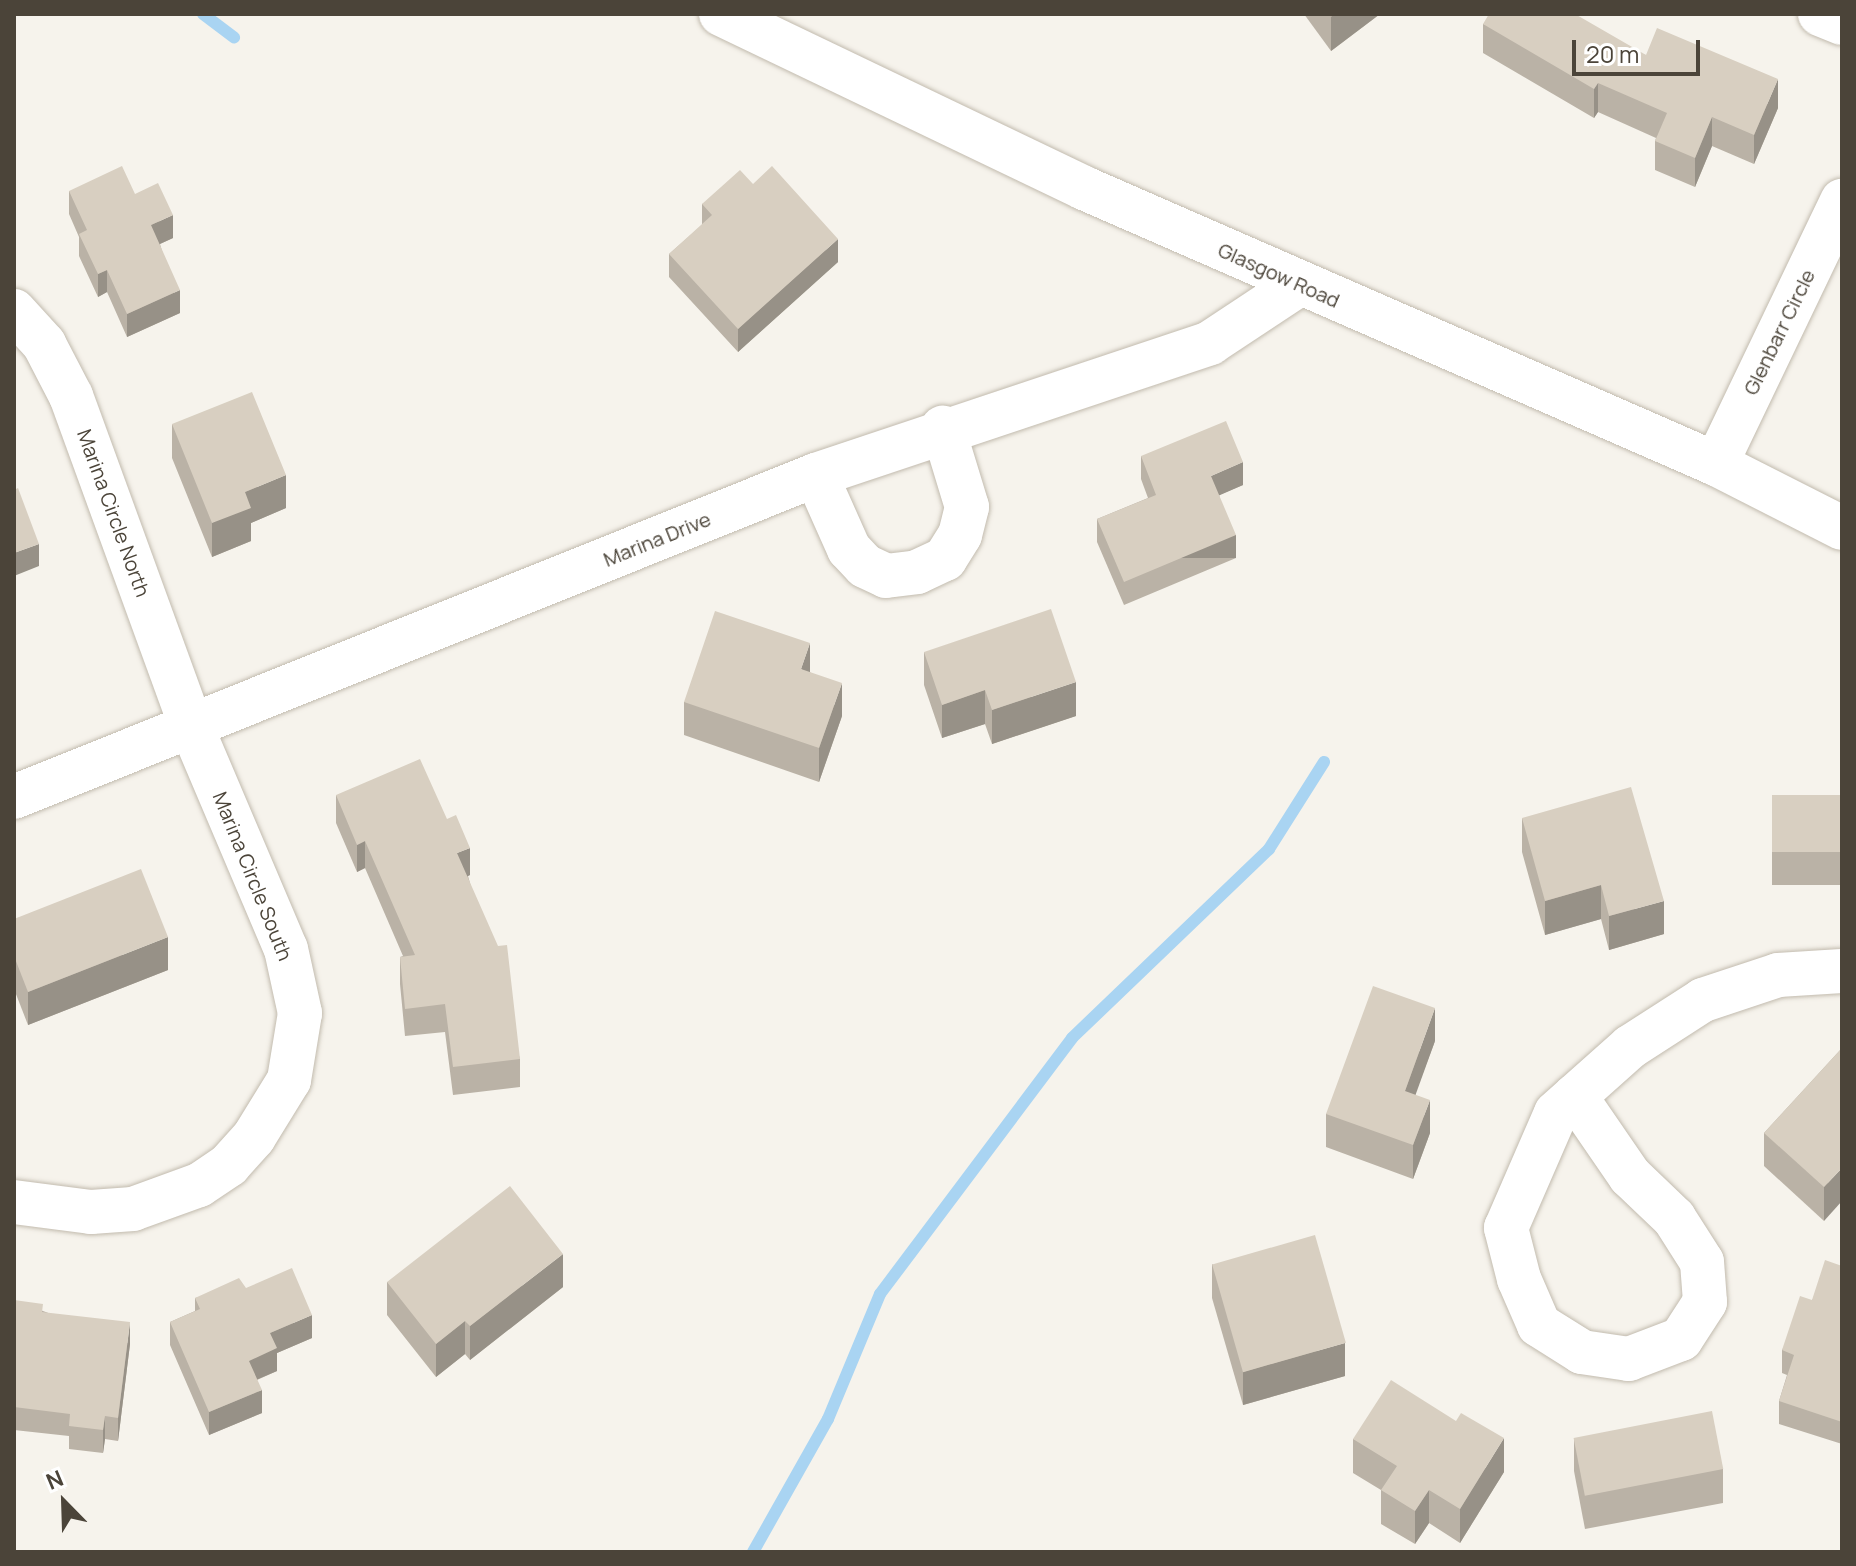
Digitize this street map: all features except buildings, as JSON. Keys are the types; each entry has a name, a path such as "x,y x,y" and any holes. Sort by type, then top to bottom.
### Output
{"street":[{"name":"Glasgow Road","path":"721,14 1084,188 1716,464 1842,528"},
{"path":"1820,14 1842,23"},
{"name":"Glenbarr Circle","path":"1716,464 1842,201"},
{"name":"Marina Drive","path":"14,797 816,475 943,428 1210,343 1299,284"},
{"name":"Marina Circle North","path":"14,311 44,344 71,396 192,728"},
{"path":"816,475 849,549 865,566 886,576 917,572 945,559 960,535 967,507 943,428"},
{"name":"Marina Circle South","path":"14,1202 78,1211 133,1209 199,1185 229,1165 254,1137 289,1080 300,1013 286,949 192,728"},
{"path":"1575,1096 1630,1176 1674,1218 1702,1262 1705,1302 1681,1339 1629,1359 1582,1352 1539,1325 1519,1279 1506,1228 1556,1113 1575,1096 1630,1047 1703,1000 1778,975 1842,971"}],"waterway":[{"path":"203,14 234,37"},
{"path":"753,1552 828,1419 880,1294 1072,1038 1269,849 1324,762"}]}
